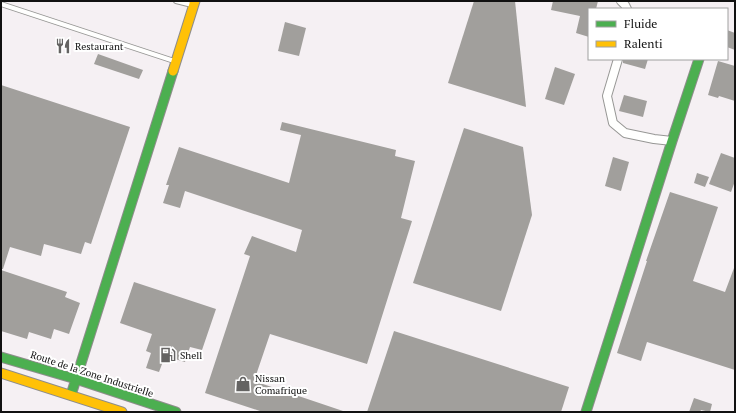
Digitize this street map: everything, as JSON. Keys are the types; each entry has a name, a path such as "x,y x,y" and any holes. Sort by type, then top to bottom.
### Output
{"street":[{"path":"71,395 195,4"},
{"path":"618,60 607,96 613,123 624,133 672,141"},
{"path":"586,412 699,60"},
{"name":"Route de la Zone Industrielle","path":"1,357 76,379 176,412"},
{"path":"1,373 122,412"}],"lane":[{"path":"176,1 195,4"},
{"path":"1,4 176,62"}],"shaded area":[{"path":"1,1 735,1 735,412 1,412"}],"building":[{"path":"474,1 515,1 526,107 448,83"},
{"path":"553,1 598,1 596,8 588,8 588,37 576,33 580,16 551,10"},
{"path":"285,22 306,28 299,56 278,51"},
{"path":"728,30 735,33 735,50 728,47"},
{"path":"98,54 143,70 139,79 94,64"},
{"path":"623,60 648,60 645,69 623,63"},
{"path":"718,61 735,66 735,101 719,96 718,98 708,95"},
{"path":"555,67 575,74 564,105 545,99"},
{"path":"1,85 130,127 91,244 85,242 81,254 44,244 41,256 10,247 3,269 1,269"},
{"path":"624,95 647,101 643,117 619,111"},
{"path":"282,122 396,150 395,156 415,161 401,218 412,221 367,364 270,334 254,381 343,411 342,412 263,412 205,393 250,256 244,254 252,236 296,252 302,230 185,191 180,208 163,203 169,185 166,185 179,147 289,183 301,135 280,130"},
{"path":"464,128 523,147 532,215 501,311 413,283"},
{"path":"721,153 735,158 735,181 731,192 709,184"},
{"path":"613,157 629,162 621,191 605,186"},
{"path":"697,173 709,177 705,187 694,183"},
{"path":"670,192 718,207 693,281 725,292 735,268 735,370 647,342 641,361 617,353 646,261"},
{"path":"1,270 67,292 65,297 80,303 69,334 54,329 51,339 29,332 27,339 1,331"},
{"path":"134,282 216,309 202,350 190,347 185,362 165,356 159,372 146,368 151,353 146,351 152,334 120,323"},
{"path":"394,331 569,387 561,412 367,412"},
{"path":"694,398 712,404 710,412 701,410 700,412 689,412"}],"traffic: fast":[{"path":"586,412 699,60"},
{"path":"71,395 173,71"},
{"path":"1,357 76,379 176,412"}],"traffic: slow":[{"path":"173,71 195,1"},
{"path":"1,373 122,412"}],"place":[{"name":"Restaurant","path":"63,46"},
{"name":"Shell","path":"168,355"},
{"name":"Nissan Comafrique","path":"243,384"}]}
